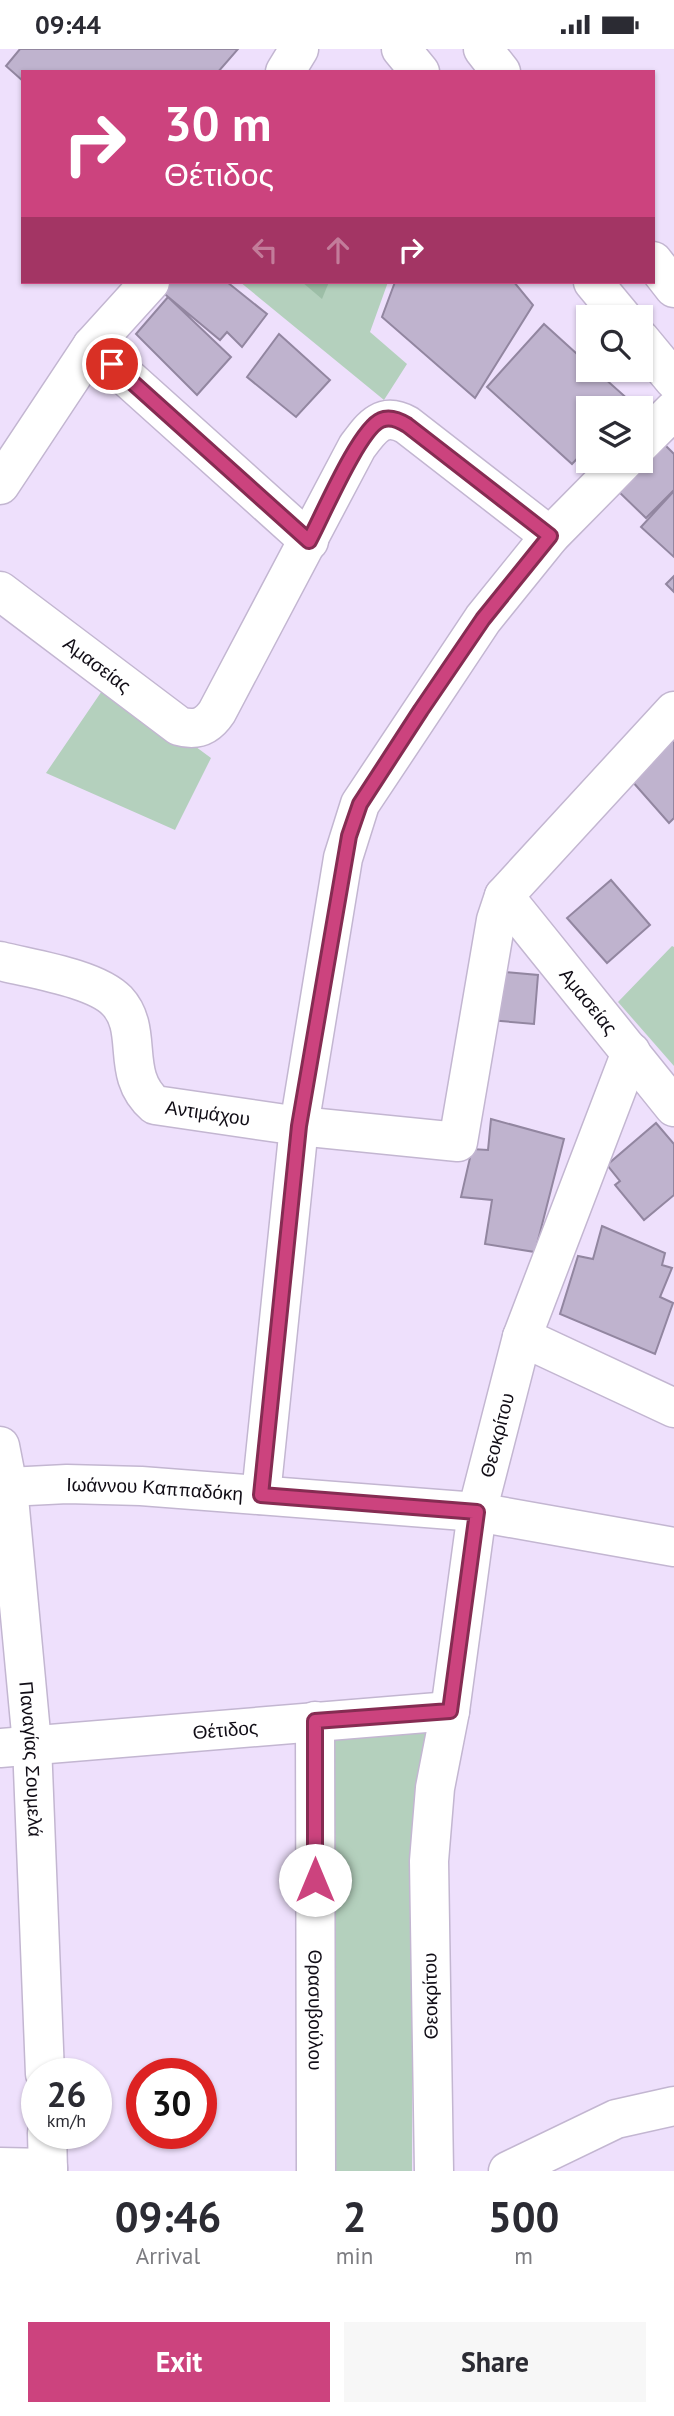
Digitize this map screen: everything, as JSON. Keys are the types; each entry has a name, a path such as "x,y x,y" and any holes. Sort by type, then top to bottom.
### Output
{"street":[{"path":"286,70 299,49"},
{"path":"401,49 418,70"},
{"path":"483,49 499,70"},
{"path":"655,264 674,288"},
{"path":"0,485 92,346 148,284"},
{"path":"595,284 612,305"},
{"path":"92,346 309,541 357,447 372,426 381,420 396,419 550,536"},
{"path":"653,355 674,380"},
{"path":"653,431 674,410"},
{"path":"261,1495 299,1126 343,859 360,804 483,619 550,536 612,473"},
{"name":"Αμασείας","path":"0,591 179,726 200,727 211,721 217,712 309,541"},
{"path":"504,895 674,711"},
{"name":"Αμασείας","path":"504,895 674,1107"},
{"name":"Αντιμάχου","path":"0,961 92,986 118,1002 130,1028 134,1075 146,1097 155,1105 299,1126 458,1142 496,920 504,895"},
{"name":"Θεοκρίτου","path":"434,2171 428,1893 435,1788 450,1711 477,1512 522,1337 631,1052"},
{"path":"522,1337 674,1408"},
{"name":"Παναγίας Σουμελά","path":"0,1446 8,1487 16,1746 43,2058"},
{"name":"Ιωάννου Καππαδόκη","path":"8,1487 79,1484 477,1512 674,1547"},
{"name":"Θέτιδος","path":"16,1746 450,1711"},
{"name":"Θρασυβούλου","path":"315,1721 316,2171"},
{"path":"508,2171 616,2119 674,2106"},
{"path":"0,2167 48,2158"}],"green space":[{"path":"242,284 387,284 370,332 407,364 384,400"},
{"path":"304,284 328,284 322,299"},
{"path":"108,682 211,758 175,830 46,773"},
{"path":"672,946 674,947 674,1066 618,1002"},
{"path":"428,1725 413,1821 412,2171 327,2171 326,1737"}],"building":[{"path":"20,49 238,49 220,70 21,70 21,79 6,66"},
{"path":"168,284 230,284 267,314 242,347 227,332 220,340 161,291"},
{"path":"394,284 516,284 533,305 475,398 382,317"},
{"path":"168,297 231,357 197,395 136,334"},
{"path":"544,324 576,353 576,382 609,382 624,396 576,396 576,460 572,464 487,387"},
{"path":"279,334 330,380 296,417 247,377"},
{"path":"663,443 674,454 674,490 646,518 618,491 635,473 653,473 653,454"},
{"path":"674,491 674,557 641,527"},
{"path":"674,576 674,592 666,584"},
{"path":"674,727 674,818 669,823 624,772"},
{"path":"611,880 650,925 607,963 567,918"},
{"path":"494,971 538,975 534,1024 489,1020"},
{"path":"491,1119 564,1139 535,1252 485,1244 492,1200 461,1197 472,1149 488,1150"},
{"path":"656,1123 674,1144 674,1195 644,1220 615,1185 620,1181 607,1165"},
{"path":"602,1226 665,1253 662,1265 672,1268 660,1297 673,1303 655,1354 560,1314 578,1256 593,1259"}],"route":[{"path":"112,364 309,541 357,447 372,426 387,419 396,419 407,425 550,536 483,619 360,804 343,859 299,1126 261,1495 477,1512 450,1711 315,1721 315,1880"}]}
